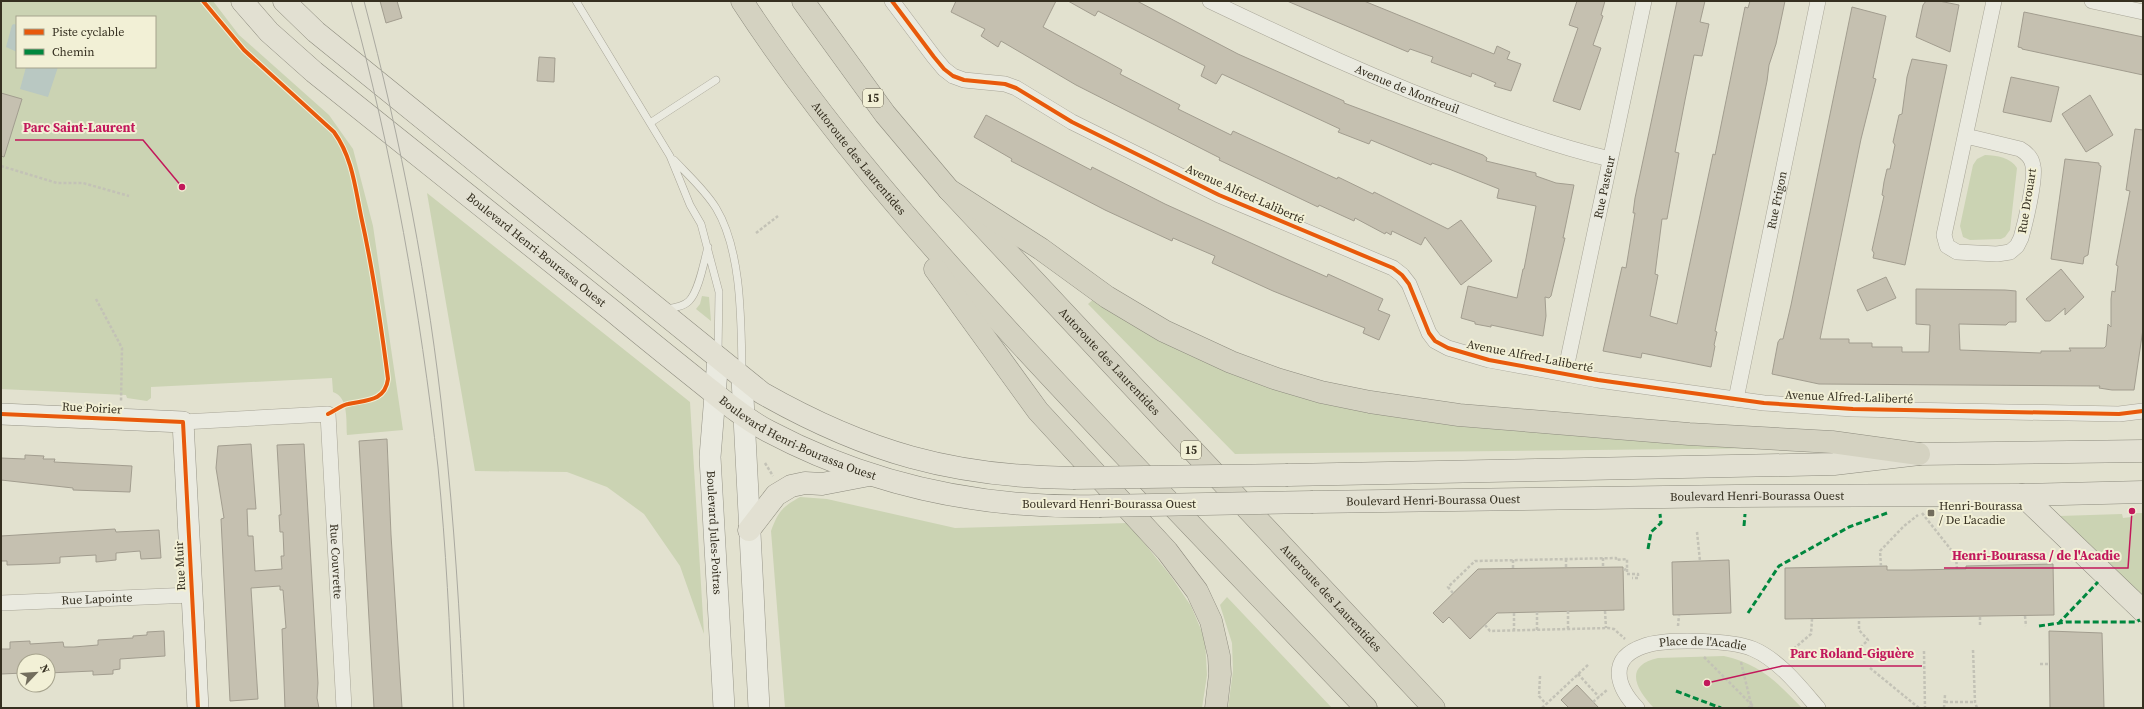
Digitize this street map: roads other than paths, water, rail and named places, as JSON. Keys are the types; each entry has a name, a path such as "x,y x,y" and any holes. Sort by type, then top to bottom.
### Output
{"highway":[{"name":"Autoroute des Laurentides","path":"742,1 785,65 849,150 952,269 1046,371 1366,708"},
{"name":"Autoroute des Laurentides","path":"803,1 885,114 949,190 1434,708"},
{"path":"849,150 1038,411 1147,529 1191,581 1206,607 1217,647 1220,674 1216,708"},
{"path":"949,190 1041,249 1107,297 1164,331 1230,362 1277,379 1321,392 1370,402 1459,415 1688,434 1832,442 1919,454"}],"main road":[{"name":"Boulevard Henri-Bourassa Ouest","path":"242,1 269,32 297,58 743,415 771,433 840,463 871,475 930,492 976,500 1032,505 1099,506 1734,496 2022,495 2143,492"},
{"name":"Boulevard Henri-Bourassa Ouest","path":"284,1 316,32 762,393 822,425 862,442 908,458 981,473 1027,477 1073,478 1834,464 1919,454 2143,451"},
{"path":"749,530 776,495 791,486 805,483 822,484 871,475"},
{"path":"2022,495 2143,612"}],"street":[{"name":"Avenue Alfred-Laliberté","path":"892,1 934,57 944,69 953,76 964,80 1005,84 1016,88 1072,122 1213,192 1289,226 1393,268 1402,275 1409,284 1429,333 1443,346 1489,360 1598,380 1764,404 1853,409 2119,414 2143,411"},
{"name":"Avenue de Montreuil","path":"1210,1 1329,57 1408,90 1525,134 1610,159"},
{"name":"Rue Pasteur","path":"1566,373 1644,1"},
{"name":"Rue Frigon","path":"1736,399 1818,1"},
{"name":"Rue Drouart","path":"1966,136 2020,149 2027,154 2032,161 2033,174 2021,238 2017,246 2006,253 1957,252 1947,246 1944,239 1994,1"},
{"path":"2092,1 2143,12"},
{"name":"Boulevard Jules-Poitras","path":"718,358 710,457 724,708"},
{"path":"742,378 759,708"},
{"name":"Rue Poirier","path":"1,414 182,422 328,414"},
{"name":"Rue Couvrette","path":"328,414 344,708"},
{"name":"Rue Muir","path":"182,422 198,708"},
{"name":"Rue Lapointe","path":"1,603 192,595"},
{"name":"Place de l'Acadie","path":"1637,708 1623,691 1618,674 1625,659 1636,649 1651,644 1682,642 1717,642 1742,651 1763,654 1783,670 1818,708"}],"lane":[{"path":"576,1 670,156 690,205 701,224 719,292 718,358"},
{"path":"650,123 716,80"},
{"path":"670,156 706,194 723,221 732,246 736,271 742,378"},
{"path":"660,310 676,308 689,301 697,285 708,247"}],"tram line":[{"path":"351,1 380,116 404,232 423,349 441,497 451,648 453,708"},
{"path":"364,1 402,160 422,267 438,374 451,498 459,603 464,708"}],"place":[{"name":"Parc Saint-Laurent","path":"182,187"},
{"name":"Henri-Bourassa / de l'Acadie","path":"2132,511"},
{"name":"Henri-Bourassa / De L'acadie","path":"1931,513"},
{"name":"Parc Roland-Giguère","path":"1707,683"}]}
